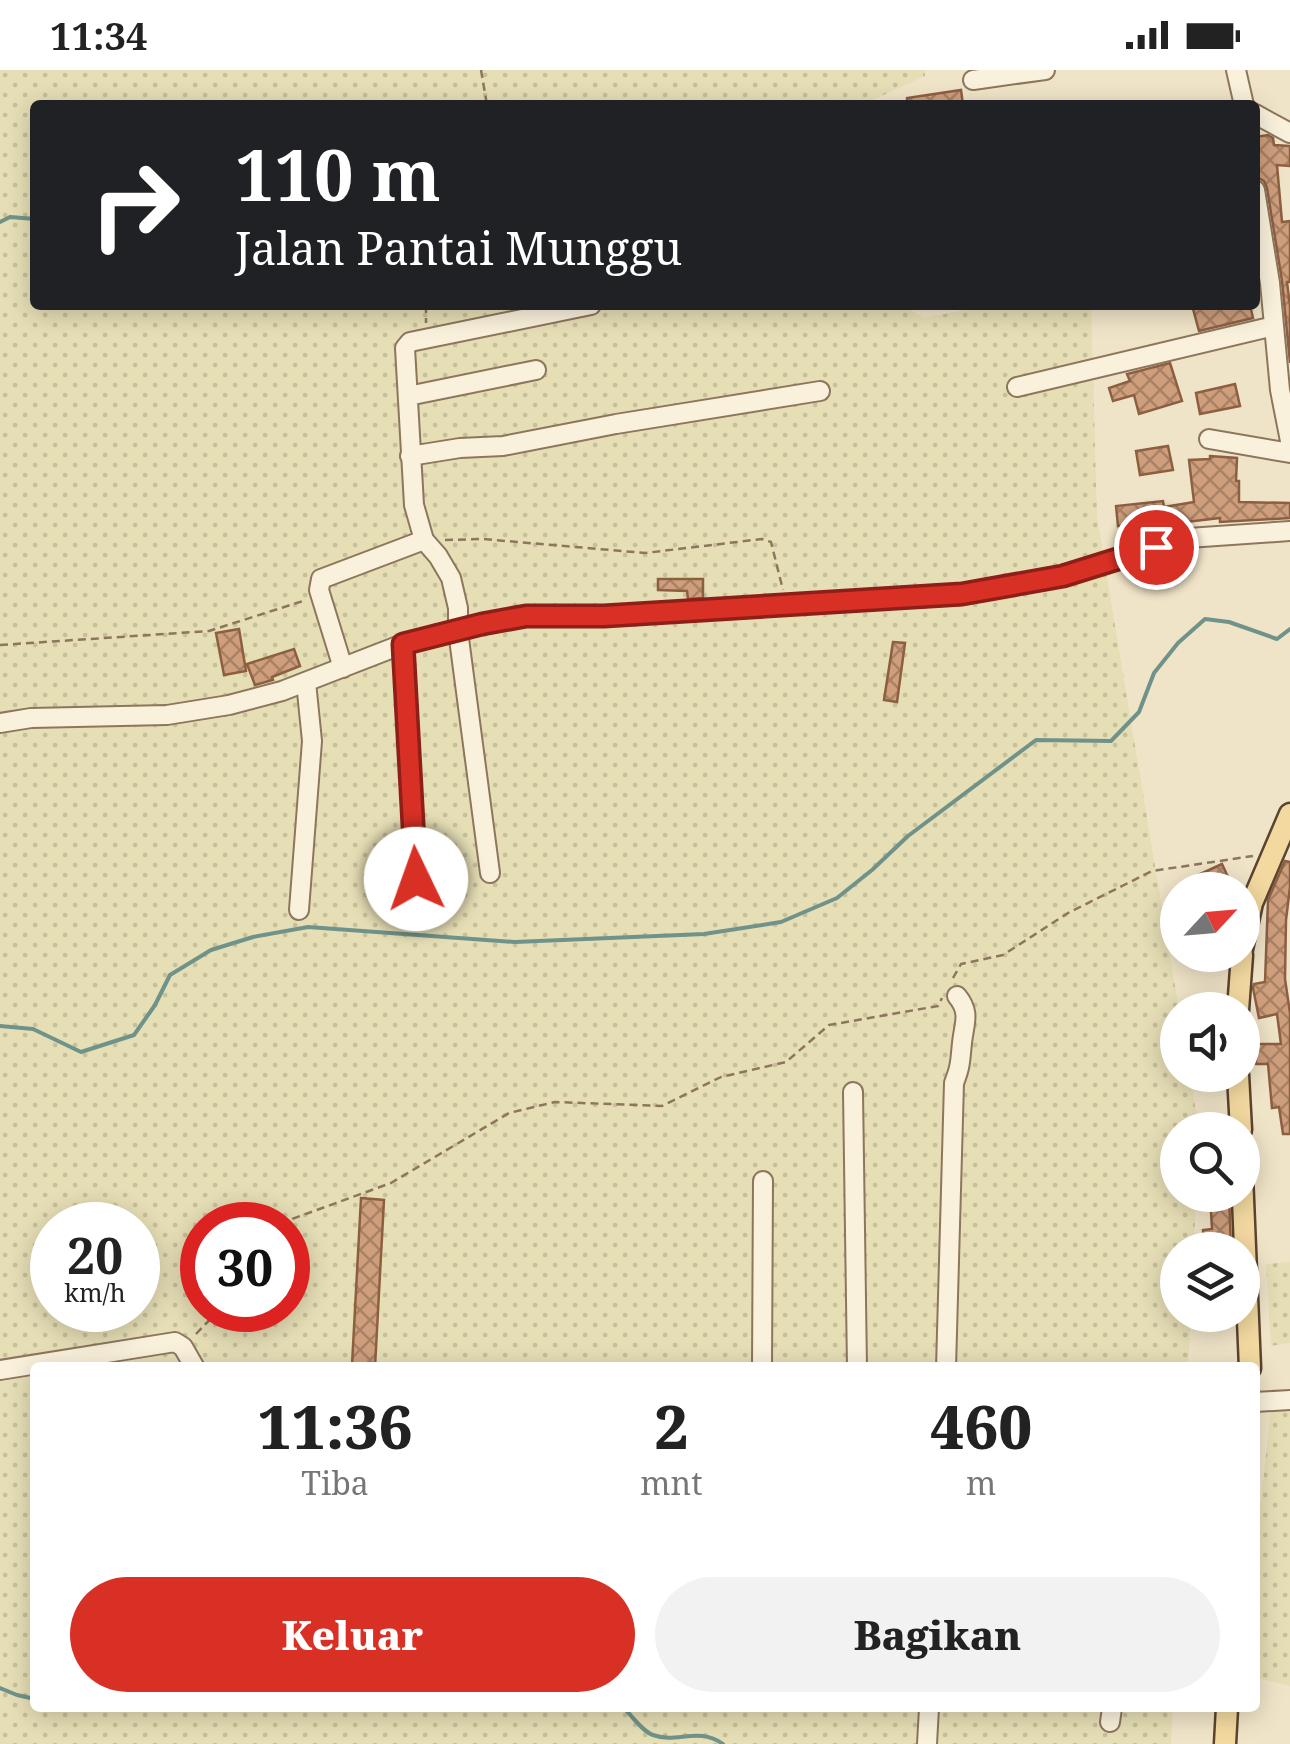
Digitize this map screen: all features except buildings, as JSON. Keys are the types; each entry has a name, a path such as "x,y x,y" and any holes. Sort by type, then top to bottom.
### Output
{"main road":[{"path":"1260,886 1282,843 1290,814"},
{"path":"1244,1212 1250,1362"},
{"path":"1225,1744 1228,1712"}],"street":[{"path":"973,80 1045,70"},
{"path":"1236,70 1243,100"},
{"path":"1260,117 1290,133"},
{"path":"1260,260 1274,326 1290,441"},
{"path":"490,873 458,608 451,578 424,540 414,505 405,348 410,342 567,310"},
{"path":"1016,387 1274,326"},
{"path":"408,396 536,370"},
{"path":"410,456 503,446 820,392"},
{"path":"1209,439 1290,453"},
{"path":"0,724 31,718 167,715 229,706 306,682 403,644 526,616 604,616 962,594 1063,576 1188,538 1290,531"},
{"path":"343,668 319,583 424,540"},
{"path":"403,644 416,879"},
{"path":"299,910 312,741 306,682"},
{"path":"946,1362 954,1083 962,1062 967,1020 966,1011 952,989"},
{"path":"853,1092 858,1362"},
{"path":"762,1362 763,1182"},
{"path":"47,1362 175,1342 192,1362"},
{"path":"0,1370 30,1365"},
{"path":"1260,1402 1290,1400"},
{"path":"928,1744 929,1712"}],"path":[{"path":"481,70 486,100"},
{"path":"424,540 482,539 645,553 762,540 771,542 774,550 786,606"},
{"path":"0,645 209,632 321,596"},
{"path":"310,1212 391,1183 510,1113 555,1102 662,1106 721,1077 786,1062 829,1026 938,1006 952,989 961,964 1003,954 1068,913 1152,872 1282,843"},
{"path":"183,1347 198,1332"}],"shaded area":[{"path":"0,70 925,70 925,76 873,100 30,100 30,310 910,310 924,318 965,310 1091,310 1097,517 1160,896 1160,972 1173,972 1176,992 1160,992 1160,1092 1193,1092 1196,1112 1160,1112 1160,1212 1195,1212 1195,1232 1160,1232 1160,1332 1190,1332 1188,1362 30,1362 30,1712 1173,1712 1171,1744 0,1744"},
{"path":"1290,1262 1290,1343 1271,1346 1266,1264"},
{"path":"1271,1407 1290,1408 1290,1686 1260,1678 1260,1511"}],"waterway":[{"path":"0,222 10,217 30,219"},
{"path":"0,1026 33,1029 81,1052 134,1035 170,975 211,950 308,927 515,942 704,934 781,922 837,898 908,836 1036,740 1111,741 1139,712 1154,673 1178,643 1205,619 1229,622 1277,639 1290,629"},
{"path":"0,1688 30,1698"},
{"path":"628,1712 653,1735 705,1736 723,1744"}],"route":[{"path":"416,879 403,644 526,616 604,616 962,594 1063,576 1156,547"}]}
